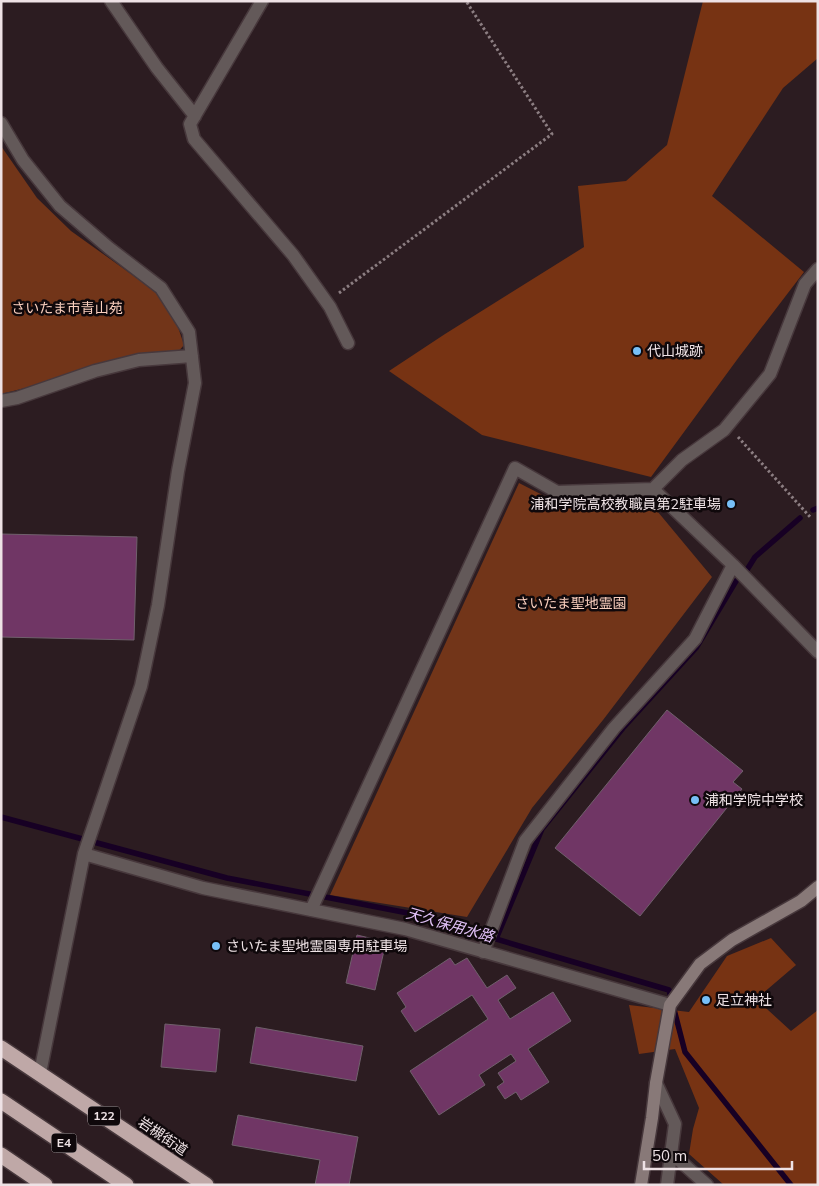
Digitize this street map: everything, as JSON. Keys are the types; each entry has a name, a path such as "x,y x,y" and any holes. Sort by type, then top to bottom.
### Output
{"highway":[{"name":"岩槻街道","path":"1,1048 206,1185"},
{"name":"E4","path":"1,1101 126,1185"},
{"path":"1,1156 45,1185"}],"street":[{"path":"111,1 157,68 195,116"},
{"path":"262,1 190,124 194,140 293,255 327,302 348,343"},
{"path":"1,123 23,160 60,206 109,248 161,288 190,332 195,383 178,471 158,604 141,686 84,854 40,1074"},
{"path":"311,910 515,468 557,492 653,489 682,460 724,430 770,374 805,284 818,269"},
{"path":"1,401 17,398 95,371 139,360 192,356"},
{"path":"653,489 733,565 818,652"},
{"path":"483,952 525,842 614,728 694,639 733,565"},
{"path":"84,854 204,888 405,929 670,1005"},
{"path":"641,1185 670,1005 700,964 732,940 801,902 818,887"},
{"path":"656,1083 675,1124 666,1185"},
{"path":"671,1153 707,1185"}],"path":[{"path":"327,302 552,134 466,1"},
{"path":"727,426 810,518"}],"green space":[{"name":"さいたま市青山苑","path":"1,146 37,198 71,231 159,294 175,318 184,345 177,353 1,394"},
{"name":"さいたま聖地霊園","path":"519,483 560,504 648,500 712,577 603,720 532,808 467,917 330,895"}],"shaded area":[{"path":"703,1 818,1 818,58 783,88 712,196 804,272 651,477 482,435 389,371 584,247 578,186 626,181 667,145"},
{"path":"771,938 796,965 756,999 791,1031 818,1010 818,1185 724,1185 689,1154 699,1108 675,1049 639,1054 629,1005 689,1012 727,956"}],"building":[{"path":"1,534 137,537 134,640 1,637"},
{"path":"667,710 743,771 733,782 742,789 640,916 555,848"},
{"path":"357,935 386,942 375,990 346,983"},
{"path":"450,958 455,965 467,958 487,988 507,975 516,988 498,1000 510,1019 553,992 571,1021 528,1049 549,1082 521,1100 516,1092 505,1099 497,1087 504,1082 498,1073 516,1061 511,1054 479,1075 485,1085 439,1115 410,1071 488,1019 472,995 415,1032 401,1011 406,1007 397,993"},
{"path":"165,1024 220,1029 216,1072 161,1067"},
{"path":"256,1027 363,1046 356,1081 250,1063"},
{"path":"238,1115 358,1137 349,1185 315,1185 320,1160 232,1145"}],"waterway":[{"path":"813,510 818,508"},
{"path":"745,573 755,557 800,518"},
{"path":"496,939 542,829 623,728 696,648 736,581"},
{"name":"天久保用水路","path":"1,817 227,878 413,914 669,990 685,1052 791,1185"}],"place":[{"name":"代山城跡","path":"637,351"},
{"name":"浦和学院高校教職員第2駐車場","path":"731,504"},
{"name":"浦和学院中学校","path":"695,800"},
{"name":"さいたま聖地霊園専用駐車場","path":"216,946"},
{"name":"足立神社","path":"706,1000"}]}
